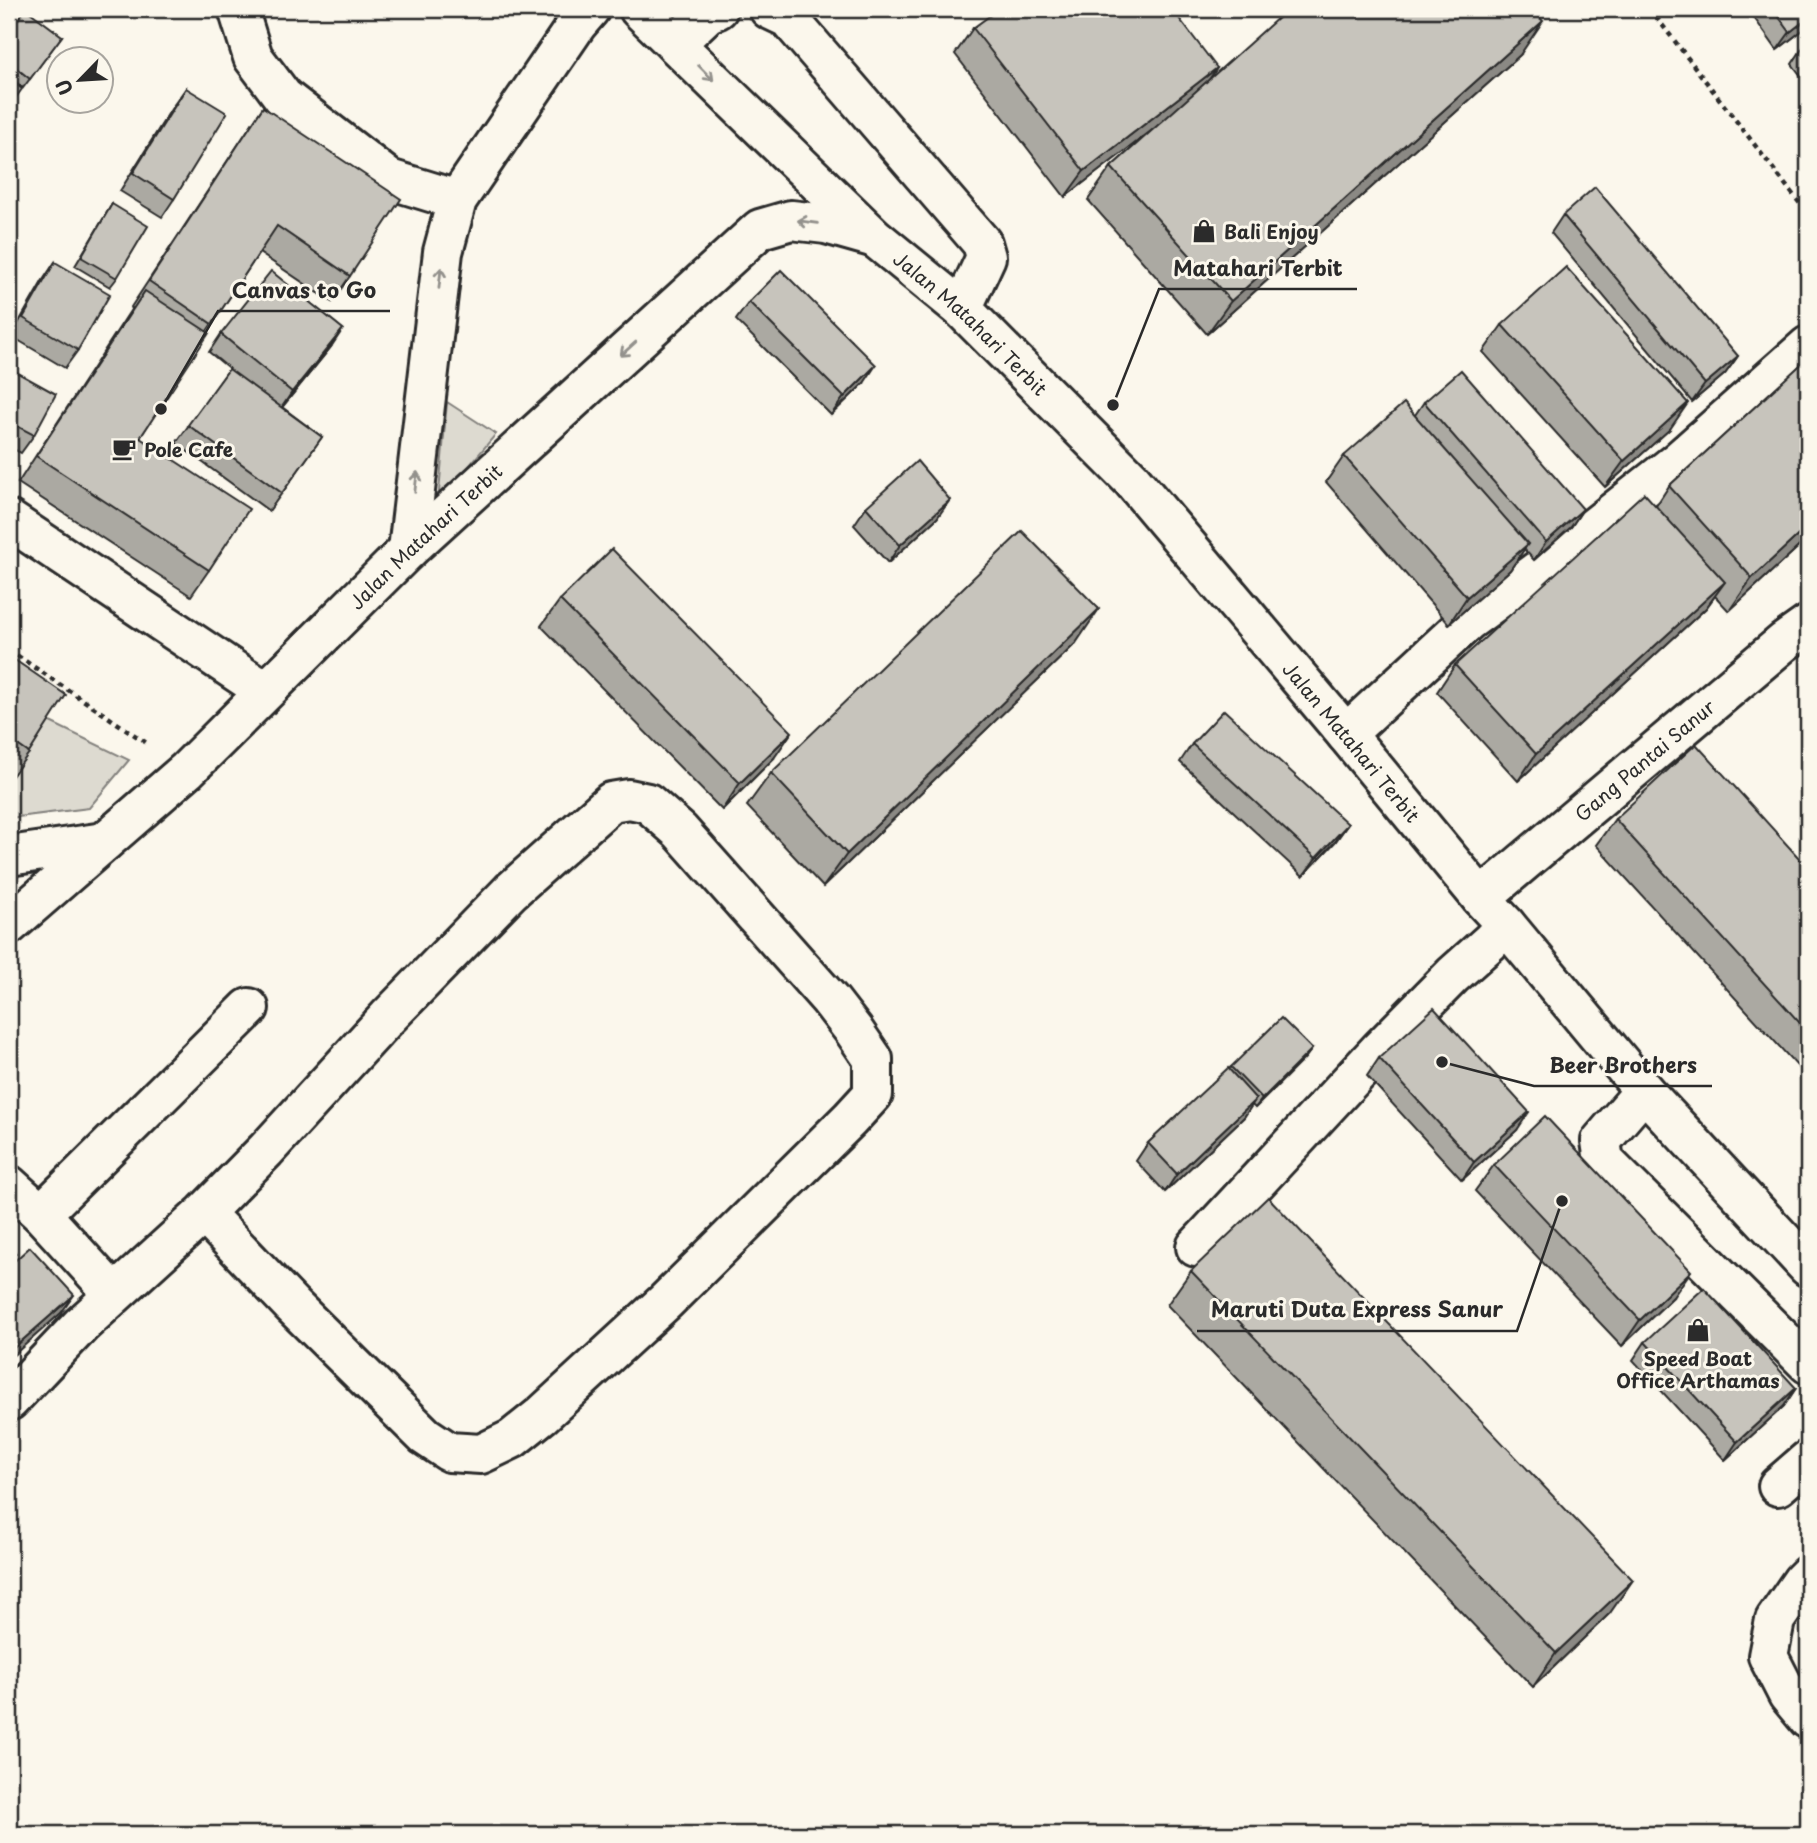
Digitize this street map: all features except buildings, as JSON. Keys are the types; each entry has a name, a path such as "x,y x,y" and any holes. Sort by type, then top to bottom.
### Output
{"street":[{"path":"408,550 443,252 457,200 590,9"},
{"name":"Jalan Matahari Terbit","path":"639,9 874,237 962,309 1132,480 1644,1091 1808,1267"},
{"path":"675,44 708,13 718,9"},
{"path":"769,9 788,18 982,243 986,257 962,309"},
{"path":"247,10 253,57 283,97 389,179 457,200"},
{"name":"Jalan Matahari Terbit","path":"9,925 187,769 408,550 760,229 791,220 826,224 874,237"},
{"path":"1346,734 1468,621 1559,555 1678,461 1808,346"},
{"path":"9,520 265,691"},
{"name":"Gang Pantai Sanur","path":"1196,1247 1380,1049 1453,975 1490,942 1493,911 1784,642 1808,625"},
{"path":"9,1401 81,1325 204,1213 511,891 611,802 629,799 648,803 680,831 830,1000 873,1059 873,1094 850,1119 665,1302 542,1415 512,1439 481,1454 449,1452 425,1436 292,1305 204,1213"},
{"path":"9,856 104,842"},
{"path":"41,1214 249,1008"},
{"path":"1644,1091 1601,1141 1604,1161 1808,1364"},
{"path":"9,1185 41,1214 114,1294"},
{"path":"1778,1486 1808,1460"},
{"path":"1808,1575 1775,1620 1768,1656 1788,1695 1808,1719"}],"path":[{"path":"1650,9 1808,214"},
{"path":"9,650 187,769"}],"shaded area":[{"path":"447,402 496,434 438,503"},
{"path":"48,721 129,760 89,808 9,818 9,778"}],"place":[{"name":"Bali Enjoy","path":"1204,231"},
{"name":"Matahari Terbit","path":"1113,405"},
{"name":"Canvas to Go","path":"161,409"},
{"name":"Pole Cafe","path":"124,449"},
{"name":"Beer Brothers","path":"1442,1062"},
{"name":"Maruti Duta Express Sanur","path":"1562,1201"},
{"name":"Speed Boat Office Arthamas","path":"1698,1330"}]}
